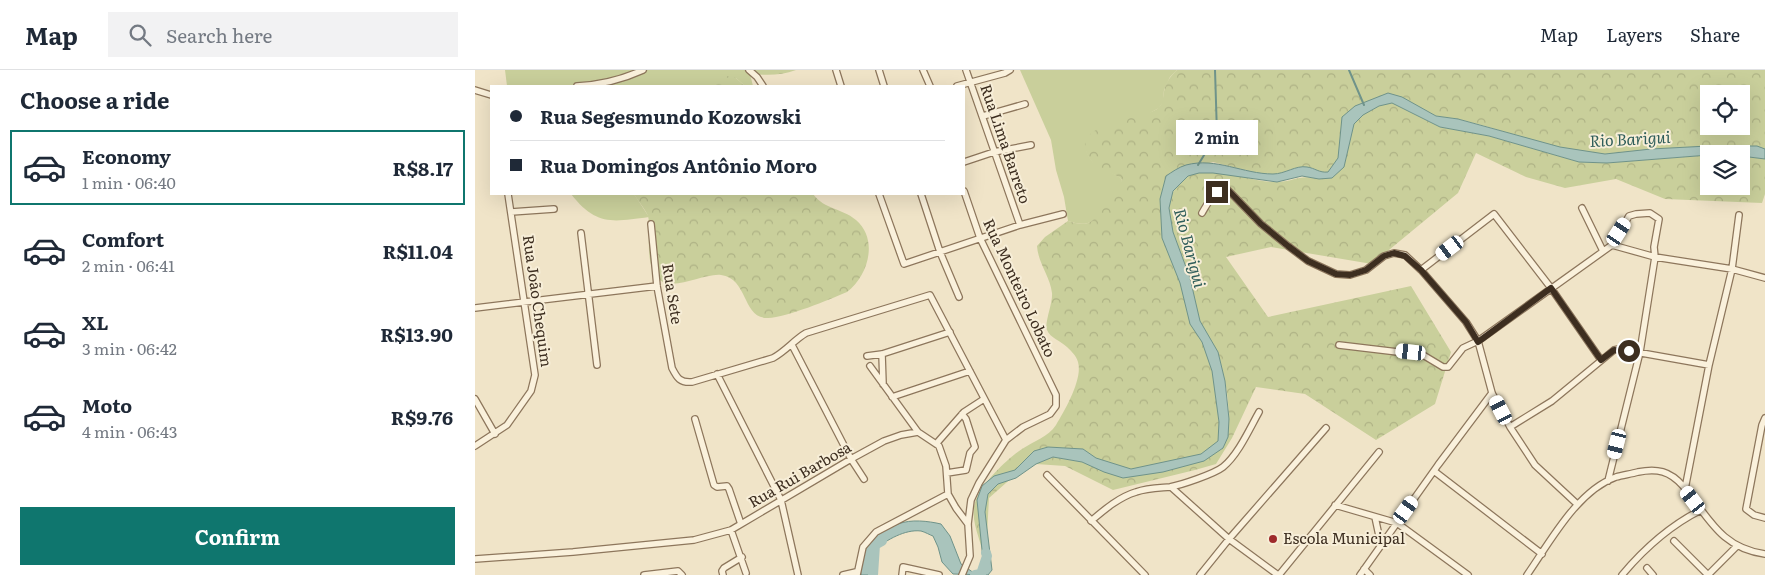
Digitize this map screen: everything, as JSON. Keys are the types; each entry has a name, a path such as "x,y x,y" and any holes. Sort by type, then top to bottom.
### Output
{"street":[{"path":"589,85 625,78 643,70"},
{"path":"749,70 762,85"},
{"path":"836,70 841,85"},
{"path":"879,70 884,85"},
{"path":"923,70 930,85"},
{"name":"Rua Lima Barreto","path":"966,70 1020,225"},
{"path":"960,85 1005,73 1009,70"},
{"path":"475,90 490,95"},
{"path":"983,116 1025,104"},
{"path":"965,162 994,152 1031,144"},
{"path":"1202,213 1217,192 1222,189 1228,190 1261,224 1288,246 1308,261 1336,274 1350,275 1366,270 1384,256 1394,253 1405,256 1421,270 1466,322 1478,342 1492,393 1510,427 1535,465 1577,504"},
{"name":"Rua Monteiro Lobato","path":"965,194 980,238 1056,395 1056,406 1050,414 1023,427 1006,440"},
{"name":"Rua João Chequim","path":"475,446 507,425 531,391 535,375 508,195"},
{"path":"879,195 904,264 1020,225 1063,214"},
{"path":"921,195 940,252 959,297"},
{"path":"1582,208 1603,251"},
{"path":"511,212 554,209"},
{"path":"1339,344 1423,355 1443,367 1448,367 1454,362 1463,348 1478,342 1612,245 1629,216 1650,213 1659,219 1654,247 1655,257 1640,352 1609,481"},
{"path":"1421,270 1494,214 1551,288 1601,360"},
{"path":"1685,489 1709,365 1732,269 1739,215"},
{"name":"Rua Sete","path":"651,224 657,286 672,368 678,379 685,383 717,374"},
{"path":"581,233 597,365"},
{"path":"1612,245 1655,257 1732,269 1765,278"},
{"path":"475,308 657,286"},
{"path":"798,575 781,500 717,374 773,358 806,333 930,295 1006,440 979,483 971,500 968,524 970,556 962,575"},
{"path":"867,356 882,354 950,332"},
{"path":"792,345 851,458 864,479"},
{"path":"1510,427 1552,401 1610,352 1619,349 1709,365"},
{"path":"882,354 883,384"},
{"path":"870,366 918,432 939,446 947,473 948,494 968,524"},
{"path":"892,397 970,371"},
{"path":"1360,575 1492,393"},
{"path":"936,444 962,414 984,399"},
{"path":"475,400 495,434"},
{"path":"1091,521 1109,506 1133,492 1153,487 1171,487 1211,473 1224,466 1234,455 1259,412"},
{"path":"947,473 966,470 970,453 975,447 966,419 962,414"},
{"path":"1765,418 1762,425 1746,509 1754,515 1765,518"},
{"path":"695,419 715,485 717,487 727,486 729,489 741,524"},
{"path":"1200,575 1326,428"},
{"name":"Rua Rui Barbosa","path":"475,559 694,540 731,530 851,458 884,441 918,432"},
{"path":"1171,487 1229,539 1278,575 1379,452"},
{"path":"1527,575 1577,504 1616,477 1647,470 1659,470 1669,473 1685,489 1714,528 1737,546 1765,554"},
{"path":"1434,471 1542,554"},
{"path":"1047,475 1145,575"},
{"path":"843,575 856,573 863,547 876,532 948,494"},
{"path":"1335,506 1397,523 1468,575"},
{"path":"1622,575 1638,557 1667,532 1701,510"},
{"path":"1375,517 1381,545"},
{"path":"731,530 746,573"},
{"path":"1674,541 1708,575 1737,546"},
{"path":"723,575 722,571 724,568 742,557"},
{"path":"901,575 903,567 939,575"},
{"path":"1647,568 1653,575"},
{"path":"1364,569 1370,575"},
{"path":"643,575 678,571 682,575"}],"green space":[{"path":"505,70 751,70 753,85 744,85 736,78 711,85 507,85"},
{"path":"751,70 796,70 768,75 750,74"},
{"path":"1020,70 1177,70 1170,77 1164,90 1163,102 1159,108 1134,118 1086,150 1097,166 1122,180 1118,192 1109,205 1093,221 1080,224 1068,221 1051,140"},
{"path":"1177,70 1765,70 1765,153 1750,151 1750,145 1700,145 1700,153 1627,156 1581,155 1485,126 1436,116 1419,107 1396,105 1440,127 1489,136 1579,162 1607,163 1700,156 1700,195 1750,195 1750,157 1765,159 1765,194 1762,203 1665,199 1616,179 1565,188 1526,177 1476,153 1458,193 1372,264 1271,247 1226,257 1268,317 1411,286 1451,352 1435,404 1376,440 1305,394 1256,387 1232,438 1216,464 1113,490 1065,466 1036,464 1053,457 1082,462 1096,468 1059,448 1015,475 989,498 987,535 988,575 981,572 983,555 975,526 974,505 978,495 992,476 1010,458 1053,429 1068,403 1078,377 1079,369 1075,355 1051,335 1046,327 1052,293 1039,258 1037,246 1045,237 1068,221 1080,224 1088,223 1102,211 1122,180 1093,163 1085,150 1086,139 1105,126 1160,107 1165,88","holes":["1213,162 1263,174 1321,173 1319,179 1302,177 1268,182 1222,173 1200,172 1190,175 1184,180 1171,196 1169,206 1170,220 1172,232 1189,275 1194,298 1165,212 1168,175","1206,333 1219,358 1226,389 1229,421 1223,448 1218,415 1218,369"]},
{"path":"723,77 736,78 744,85 709,85"},
{"path":"572,195 635,195 649,217 625,220 605,219 597,217"},
{"path":"635,195 814,195 828,206 851,216 863,228 869,247 868,258 861,277 847,292 786,315 768,318 760,317 749,306 737,284 730,278 713,275 677,284 669,284 656,276 651,265 649,224 645,211"}],"water":[{"path":"1388,93 1402,97 1436,116 1458,119 1560,147 1605,154 1700,146 1700,156 1607,163 1579,162 1489,136 1440,127 1392,103 1379,106 1363,115 1354,124 1344,167 1332,178 1319,179 1302,176 1277,182 1213,173 1199,173 1188,176 1173,191 1169,208 1173,232 1190,278 1200,321 1218,352 1225,381 1229,419 1228,437 1223,448 1204,461 1163,472 1123,478 1082,462 1053,457 1036,464 1016,478 998,484 988,494 985,512 992,570 988,575 953,574 942,562 933,536 921,531 915,531 897,536 875,549 871,575 861,575 862,557 870,543 890,527 903,522 914,521 941,524 950,536 961,564 974,573 984,570 977,500 982,486 994,476 1015,470 1034,451 1048,447 1083,449 1096,458 1131,469 1201,454 1218,441 1219,422 1212,371 1202,342 1190,324 1180,283 1162,238 1160,199 1166,176 1183,166 1197,163 1219,164 1273,174 1303,167 1328,172 1338,158 1342,117 1355,106"},
{"path":"1750,146 1765,149 1765,159 1750,157"}],"waterway":[{"path":"1198,165 1217,134 1215,70"},
{"path":"1349,70 1364,105"},
{"name":"Rio Barigui","path":"873,575 875,545 882,541"},
{"name":"Rio Barigui","path":"975,575 981,574 987,556 986,553"}],"place":[{"name":"Escola Municipal","path":"1273,539"}],"route":[{"path":"1217,192 1222,189 1228,190 1236,196 1261,224 1288,246 1308,261 1336,274 1350,275 1366,270 1384,256 1394,253 1405,256 1421,270 1466,322 1478,342 1551,288 1601,360 1614,350 1629,351"}]}
